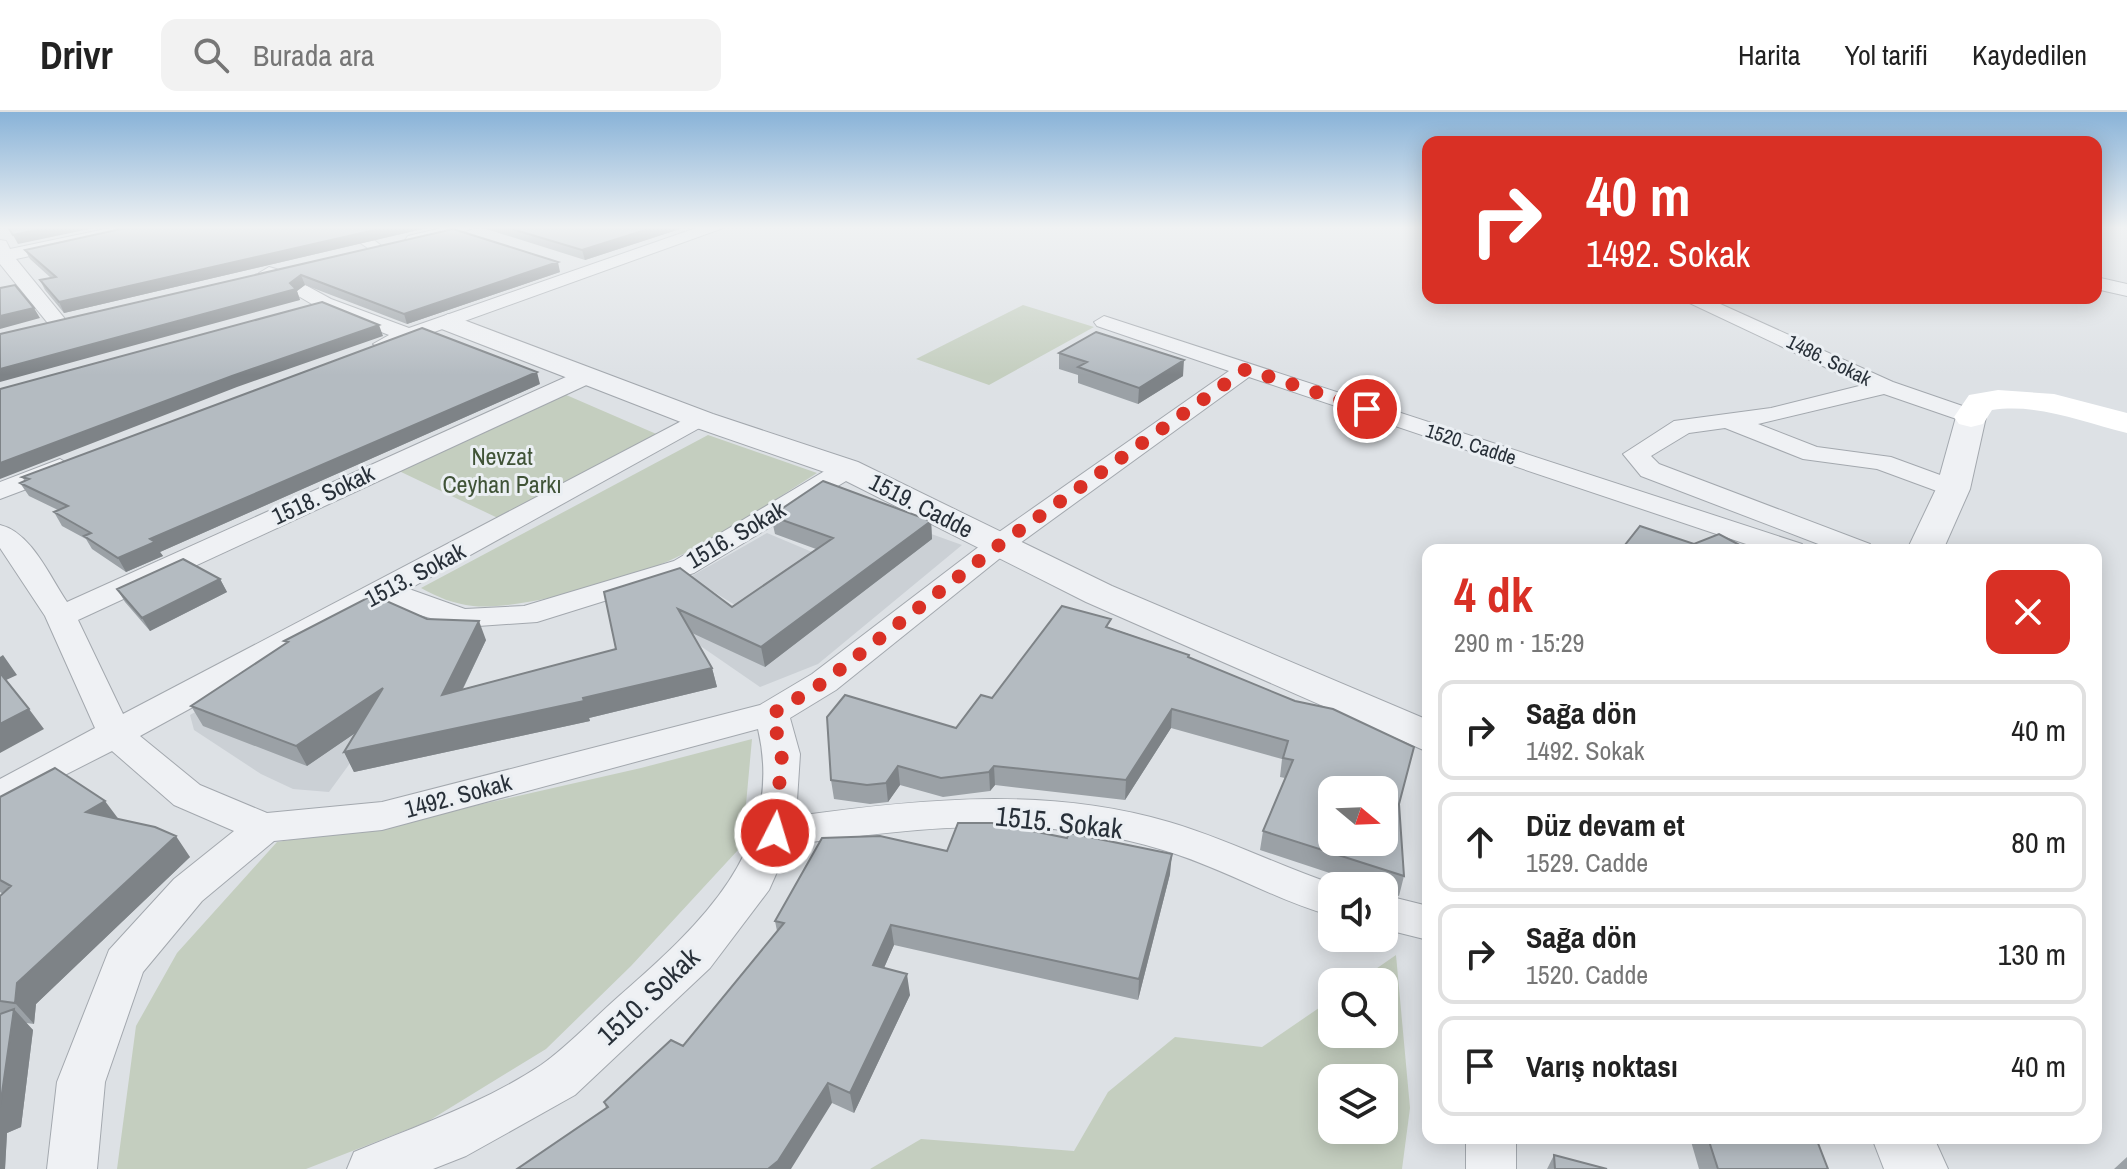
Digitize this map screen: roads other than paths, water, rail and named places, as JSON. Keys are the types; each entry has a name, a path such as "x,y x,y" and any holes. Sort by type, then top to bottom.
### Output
{"main road":[{"path":"2127,423 2043,404 1998,398 1980,402 1971,417 2017,418 2066,425 2127,442"}],"street":[{"path":"23,276 65,321 29,330"},
{"path":"264,276 408,335"},
{"path":"364,351 575,276"},
{"path":"2102,284 2127,290"},
{"path":"295,311 324,303"},
{"name":"1486. Sokak","path":"1704,304 1760,327 1885,387 1971,417"},
{"name":"1519. Cadde","path":"448,322 585,377 847,469 1204,642 1422,734"},
{"name":"1520. Cadde","path":"1104,322 1774,544"},
{"name":"1492. Sokak","path":"0,533 13,544 61,616 116,735 187,795 264,828 382,816 772,714 824,682 999,545 1246,369"},
{"name":"1518. Sokak","path":"61,616 585,377"},
{"path":"1844,544 1650,470 1636,454 1683,426 1771,415 1885,387"},
{"path":"1928,544 1953,489 1971,417"},
{"path":"1725,419 1812,454 1882,462 1953,489"},
{"name":"1513. Sokak","path":"0,795 702,420"},
{"path":"0,491 74,462"},
{"name":"1516. Sokak","path":"387,590 419,605 464,618 526,615 684,567 847,469"},
{"name":"1510. Sokak","path":"372,1169 449,1139 558,1080 695,955 755,879 775,833 782,754 772,714"},
{"name":"1515. Sokak","path":"775,833 914,814 1024,814 1108,822 1199,847 1318,896"},
{"path":"72,1169 81,1082 124,963 188,890 264,828"},
{"path":"1398,916 1422,922"},
{"path":"1491,1144 1491,1169"},
{"path":"1906,1144 1916,1169"}],"park label":[{"name":"Nevzat Ceyhan Parkı","path":"502,471"}]}
